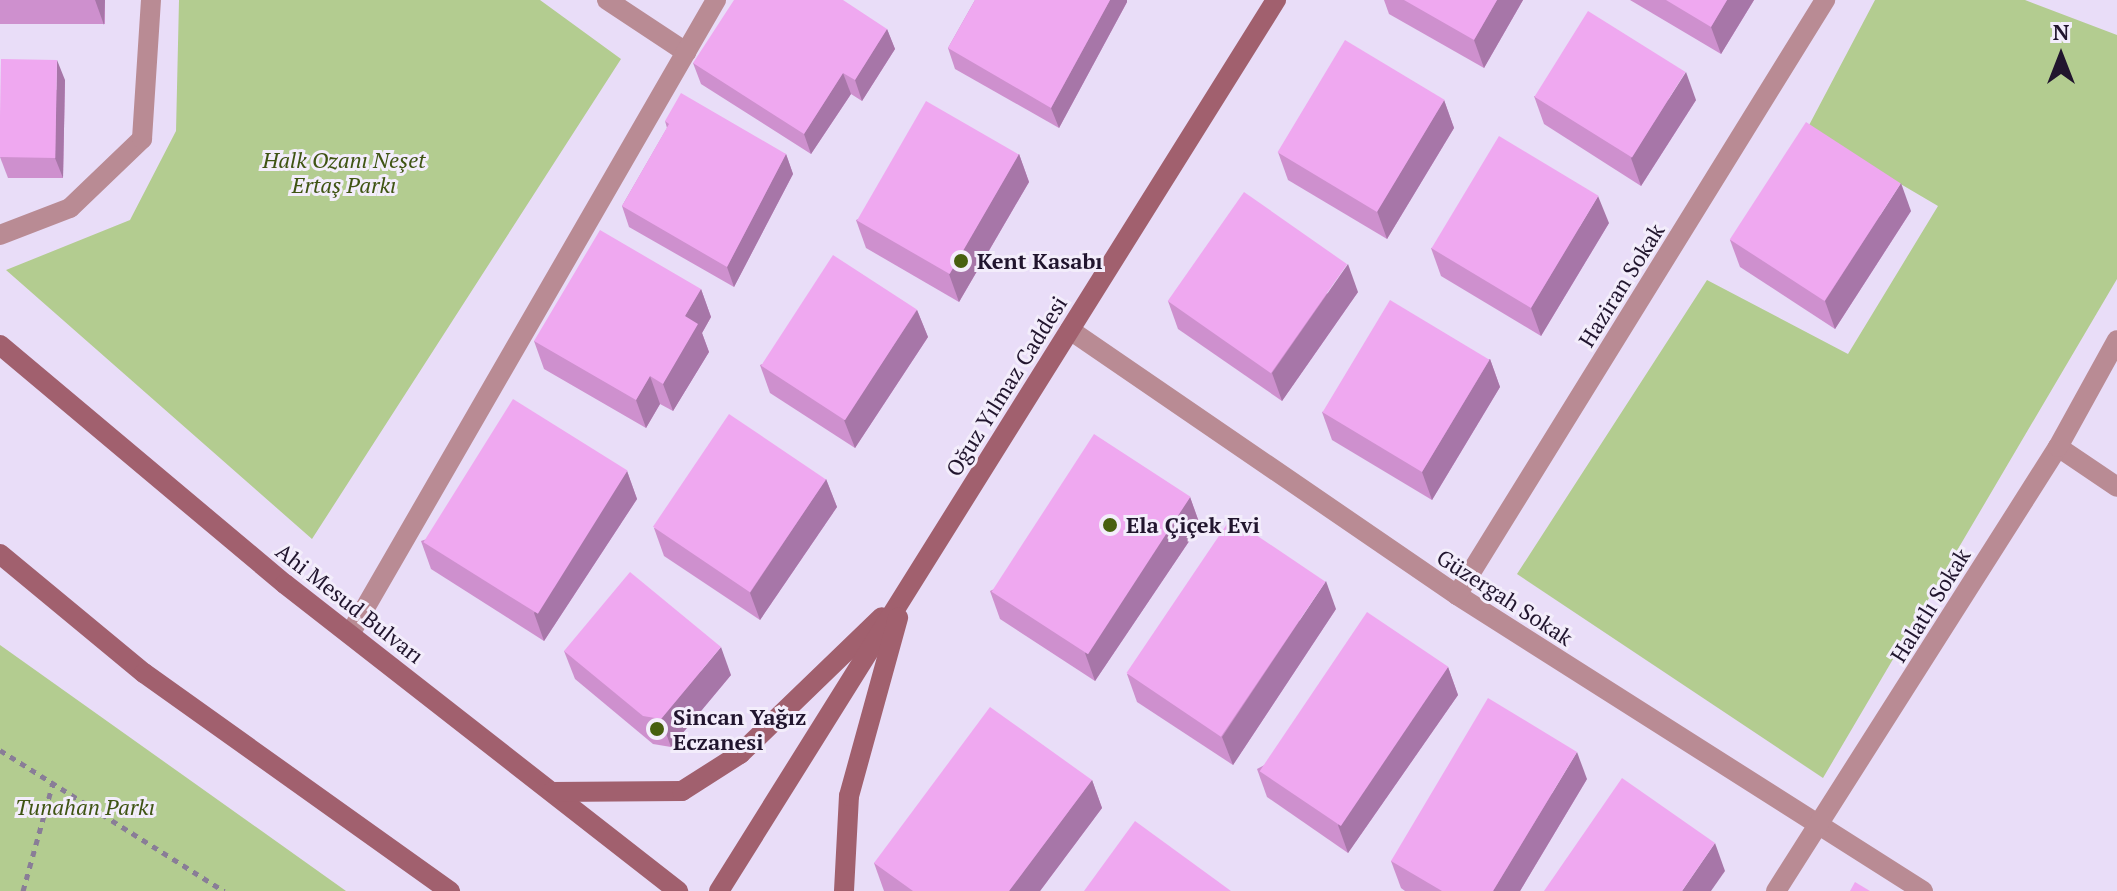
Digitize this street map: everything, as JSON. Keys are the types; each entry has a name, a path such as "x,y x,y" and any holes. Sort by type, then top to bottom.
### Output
{"main road":[{"name":"Oğuz Yılmaz Caddesi","path":"905,595 1276,0"},
{"name":"Ahi Mesud Bulvarı","path":"0,345 350,634 678,891"},
{"path":"0,554 144,673 450,891"},
{"path":"552,792 682,791 740,754 905,595"},
{"path":"719,891 905,595"},
{"path":"844,891 849,796 905,595"}],"street":[{"path":"0,235 70,208 142,139 151,0"},
{"path":"607,0 686,52"},
{"path":"350,634 716,0"},
{"name":"Haziran Sokak","path":"1457,595 1825,0"},
{"name":"Güzergah Sokak","path":"1070,330 1457,595 1819,828 1923,891"},
{"name":"Halatlı Sokak","path":"1776,891 1819,828 2058,447 2117,340"},
{"path":"2058,447 2117,487"}],"path":[{"path":"0,750 224,891"},
{"path":"23,891 53,783"}],"green space":[{"name":"Halk Ozanı Neşet Ertaş Parkı","path":"179,0 540,0 621,59 312,539 6,270 130,220 176,131"},
{"path":"1875,0 2025,0 2117,35 2117,279 1823,778 1517,574 1707,280 1848,354 1938,206 1807,129"},
{"name":"Tunahan Parkı","path":"0,645 346,891 0,891"}],"building":[{"path":"734,0 843,0 887,29 855,80 843,73 804,134 693,63"},
{"path":"975,0 1110,0 1051,108 948,48"},
{"path":"1404,0 1497,0 1474,40"},
{"path":"1666,0 1727,0 1711,27"},
{"path":"1588,11 1686,72 1632,158 1534,97"},
{"path":"1345,40 1444,100 1377,212 1278,152"},
{"path":"1,59 57,60 55,158 0,157"},
{"path":"681,93 786,154 727,267 622,206 669,124 665,121"},
{"path":"926,101 1019,154 950,274 857,221"},
{"path":"1806,122 1901,184 1825,301 1730,239"},
{"path":"1499,136 1598,196 1531,308 1432,248"},
{"path":"1244,192 1347,264 1271,373 1168,301"},
{"path":"600,230 701,289 685,316 698,324 663,384 650,376 636,400 534,341"},
{"path":"833,255 917,309 845,420 761,366"},
{"path":"1390,300 1489,360 1422,472 1323,412"},
{"path":"513,399 627,471 538,614 423,542"},
{"path":"729,414 826,479 750,592 653,527"},
{"path":"1094,434 1190,497 1088,654 992,592"},
{"path":"1231,518 1326,582 1221,737 1126,673"},
{"path":"630,572 721,647 661,719 643,716 564,651"},
{"path":"1367,612 1448,667 1341,826 1260,771"},
{"path":"1488,698 1577,752 1493,891 1442,891 1391,861"},
{"path":"990,707 1092,780 1009,891 913,891 874,863"},
{"path":"1622,778 1715,843 1682,891 1544,891"},
{"path":"1135,821 1231,891 1084,891"},
{"path":"1855,882 1870,891 1850,891"}],"place":[{"name":"Kent Kasabı","path":"961,261"},
{"name":"Ela Çiçek Evi","path":"1110,525"},
{"name":"Sincan Yağız Eczanesi","path":"657,729"}]}
